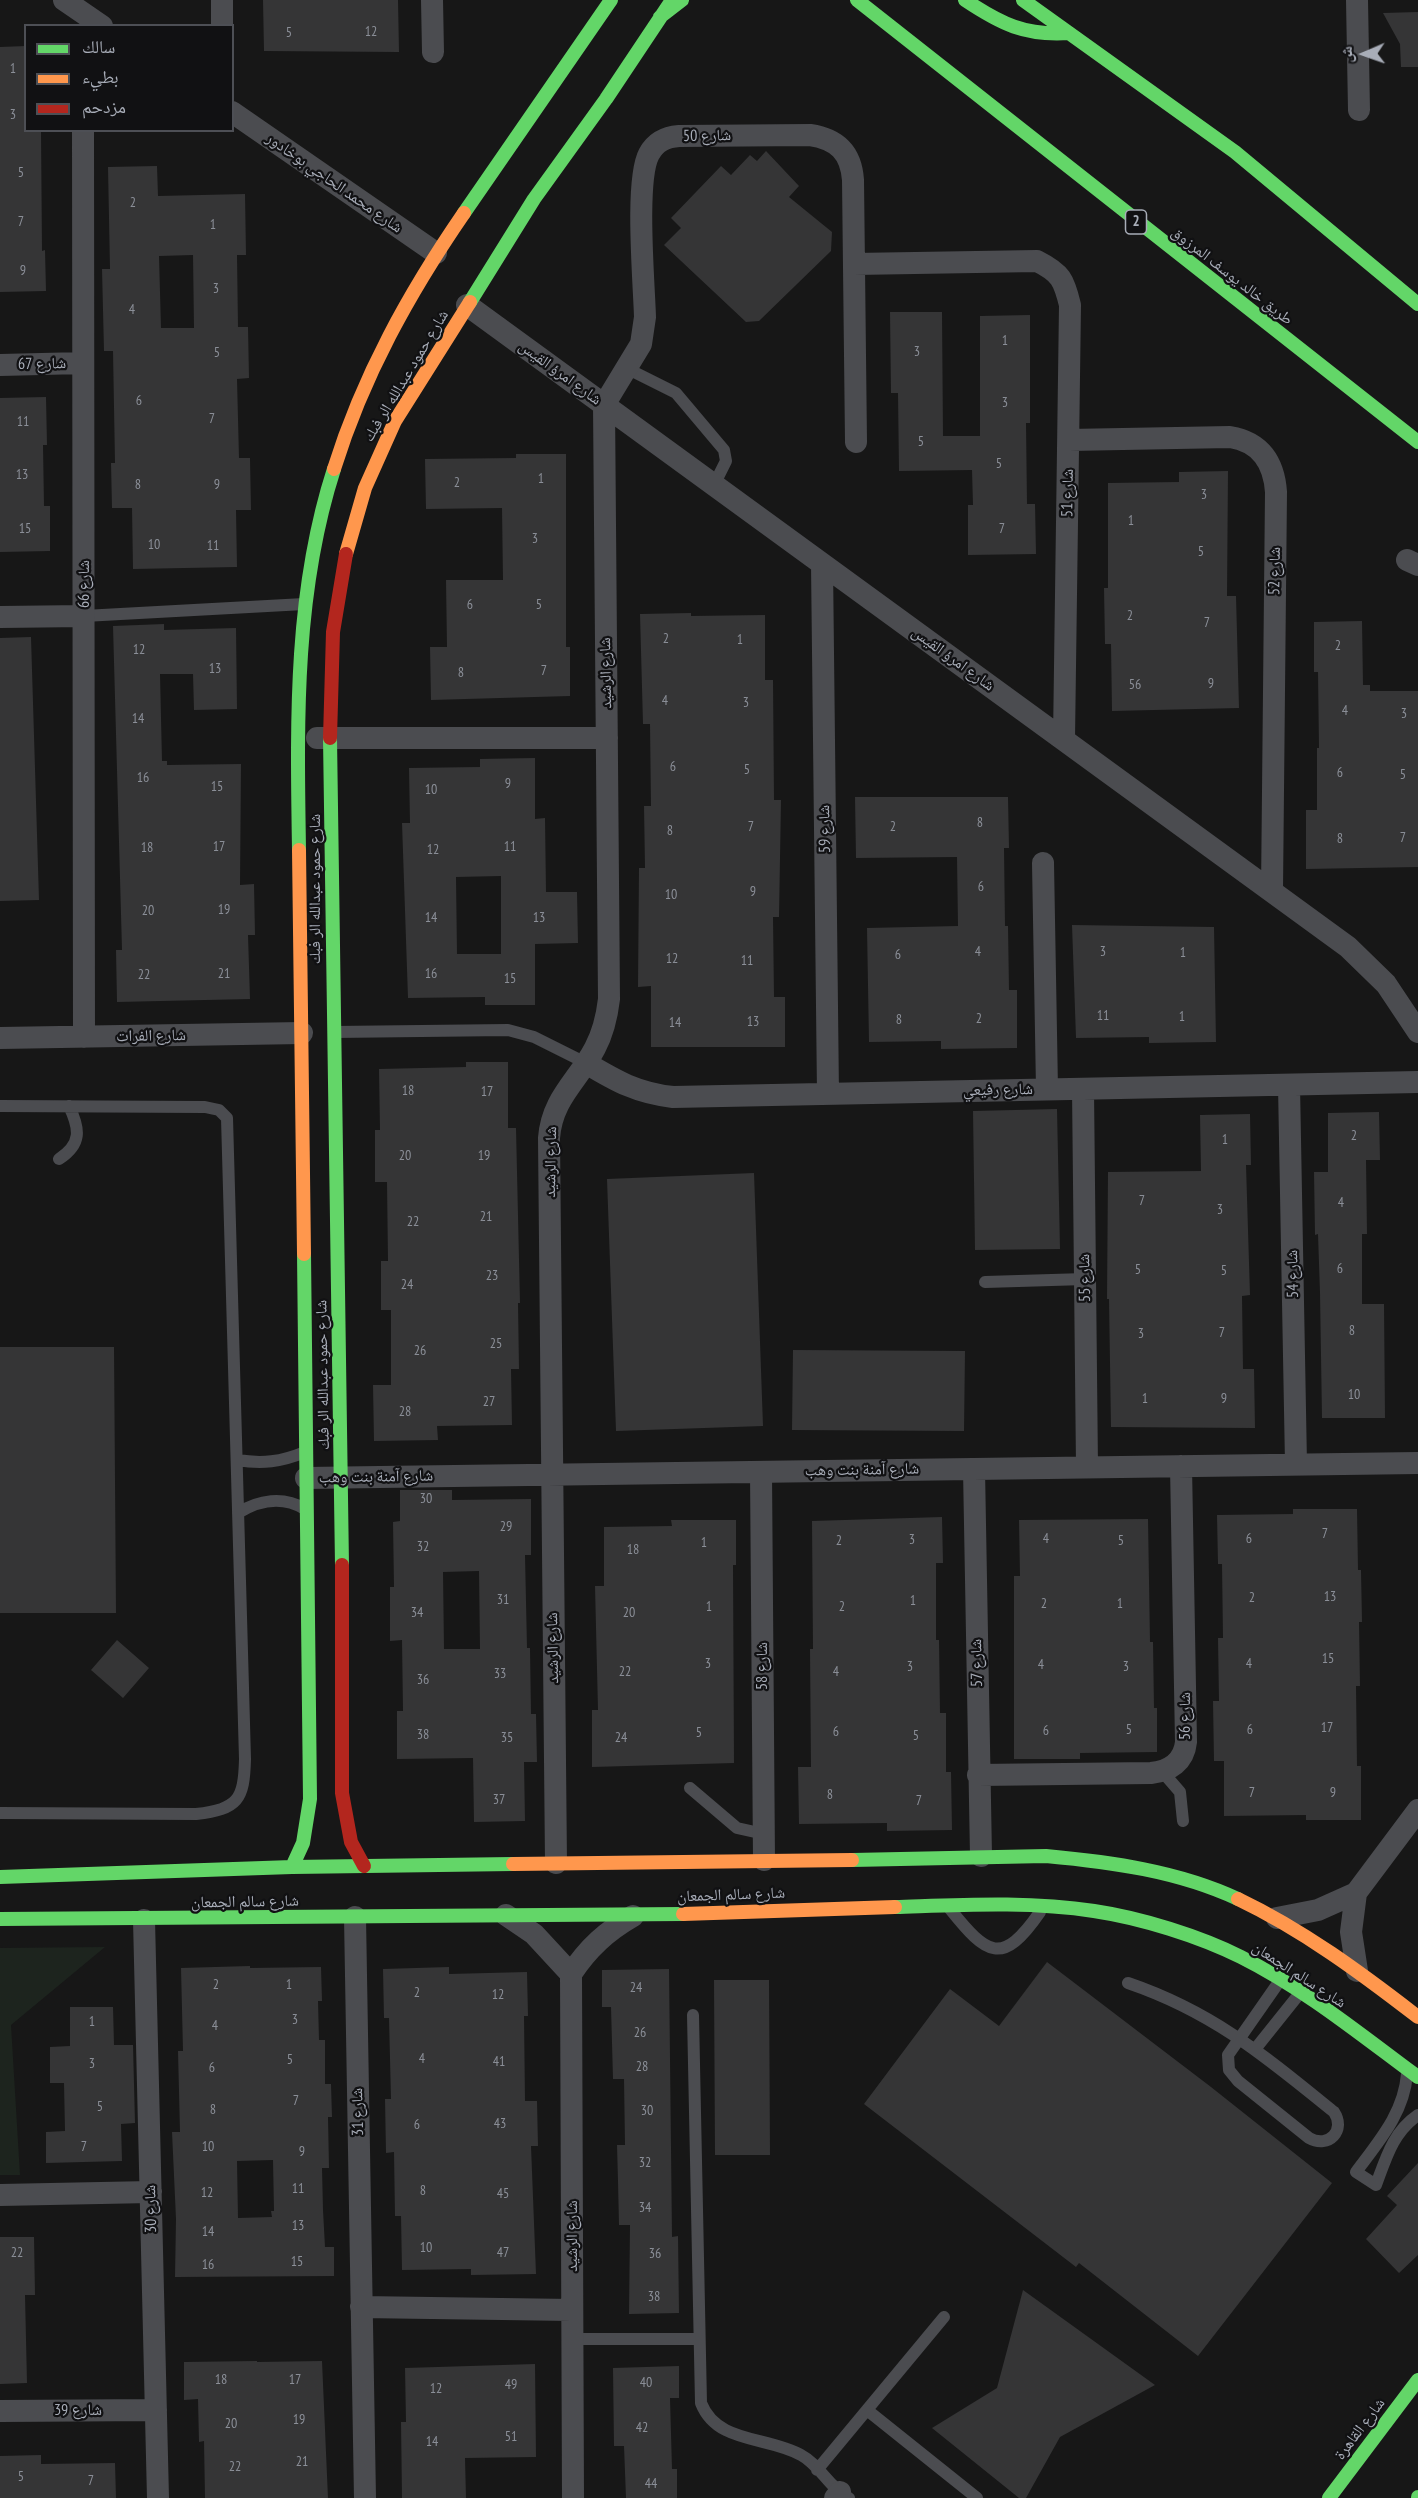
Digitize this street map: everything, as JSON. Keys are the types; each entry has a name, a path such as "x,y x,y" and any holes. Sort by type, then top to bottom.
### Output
{"street":[{"path":"64,0 83,19"},
{"path":"222,0 222,24"},
{"path":"432,0 433,52"},
{"name":"شارع حمود عبدالله الر فبك","path":"292,1867 303,1843 310,1799 298,677 304,604 312,552 326,493 358,400 394,324 435,253 611,0"},
{"name":"شارع حمود عبدالله الر فبك","path":"364,1866 351,1842 342,1793 342,1478 333,1032 331,660 343,565 365,488 395,421 534,199 672,0"},
{"path":"660,17 682,0"},
{"name":"طريق خالد يوسف المرزوق","path":"857,0 1418,442"},
{"path":"965,0 1010,28 1029,34 1069,33"},
{"path":"1023,0 1235,152 1418,304"},
{"path":"1357,0 1359,110"},
{"path":"539,104 554,104"},
{"name":"شارع محمد الحاجي بوخادور","path":"234,113 435,253"},
{"name":"شارع 66","path":"83,132 84,1037"},
{"name":"شارع 50","path":"604,405 641,344 644,326 642,184 644,167 650,152 662,140 680,136 810,135 827,138 839,145 849,159 852,169 856,442"},
{"path":"534,199 536,179 560,138"},
{"name":"شارع 51","path":"854,264 1037,261 1054,270 1065,283 1070,305 1064,740"},
{"name":"شارع امرؤ القيس","path":"467,305 1348,946 1365,962 1403,1007 1418,1032"},
{"name":"شارع 67","path":"0,364 83,363"},
{"path":"358,400 373,418 395,421"},
{"name":"شارع الرشيد","path":"556,1863 550,1132 553,1112 586,1063 599,1038 609,999 604,405"},
{"name":"شارع 52","path":"1069,440 1230,437 1254,445 1271,464 1276,492 1272,890"},
{"name":"شارع 59","path":"822,564 828,1094"},
{"path":"0,617 84,616"},
{"path":"298,738 607,738"},
{"path":"1043,862 1047,1089"},
{"name":"شارع الفرات","path":"0,1038 302,1033"},
{"name":"شارع رفيعي","path":"586,1063 615,1081 651,1094 673,1097 1418,1082"},
{"name":"شارع 54","path":"1289,1084 1296,1464"},
{"name":"شارع 55","path":"1083,1089 1087,1467"},
{"name":"شارع آمنة بنت وهب","path":"306,1478 1418,1462"},
{"name":"شارع 56","path":"1165,1771 1179,1761 1185,1750 1186,1742 1181,1466"},
{"name":"شارع 57","path":"974,1469 981,1856"},
{"name":"شارع 58","path":"761,1472 764,1860"},
{"path":"978,1775 1165,1771"},
{"path":"1277,1918 1318,1910 1356,1893 1418,1810"},
{"name":"شارع سالم الجمعان","path":"0,1877 292,1867 719,1862 981,1856 1046,1856 1114,1862 1227,1895 1277,1918 1357,1971 1418,2017"},
{"path":"719,1862 733,1873"},
{"path":"1114,1862 1118,1881"},
{"path":"44,1920 32,1912 28,1896 31,1884 45,1875"},
{"path":"1162,1890 1175,1878"},
{"path":"1356,1893 1351,1932 1357,1971"},
{"path":"722,1911 735,1898"},
{"path":"1095,1911 1111,1899"},
{"name":"شارع سالم الجمعان","path":"0,1919 144,1920 636,1915 947,1905 1044,1906 1095,1911 1155,1924 1220,1947 1281,1979 1414,2071"},
{"path":"1155,1906 1155,1924"},
{"path":"506,1915 534,1934 571,1974 591,1946 603,1935 636,1915"},
{"name":"شارع 31","path":"355,1917 365,2498"},
{"name":"شارع 30","path":"144,1920 158,2498"},
{"name":"شارع الرشيد","path":"571,1974 573,2498"},
{"path":"0,2195 151,2192"},
{"path":"361,2307 572,2310"},
{"name":"شارع القاهرة","path":"1329,2498 1418,2380"},
{"name":"شارع 39","path":"0,2411 156,2410"}],"lane":[{"path":"626,368 676,393 724,450 726,461 714,485"},
{"path":"84,616 304,604"},
{"path":"333,1032 508,1030 534,1037 586,1063"},
{"path":"0,1106 205,1107 219,1110 226,1118 244,1779 241,1792 225,1809 196,1814 0,1813"},
{"path":"59,1160 71,1152 78,1133 69,1106"},
{"path":"985,1282 1085,1279"},
{"path":"237,1460 255,1463 272,1462 306,1452"},
{"path":"238,1513 249,1507 272,1501 287,1502 307,1511"},
{"path":"1165,1771 1167,1777 1180,1792 1183,1821"},
{"path":"690,1788 737,1828 764,1834"},
{"path":"947,1905 978,1942 987,1947 998,1948 1008,1947 1017,1942 1044,1906"},
{"path":"1128,1983 1172,1999 1240,2038 1256,2048 1334,2112 1339,2123 1332,2139 1320,2142 1309,2138 1233,2076 1228,2063 1228,2055 1240,2038 1281,1979"},
{"path":"1256,2048 1301,1992"},
{"path":"693,2015 700,2398 712,2422 726,2431 794,2451 803,2456 842,2496"},
{"path":"1414,2071 1393,2121 1356,2172 1376,2185 1400,2129 1418,2115"},
{"path":"817,2470 944,2317"},
{"path":"572,2339 699,2339"},
{"path":"867,2410 977,2498"}],"shaded area":[{"path":"105,1947 11,2025 20,2175 0,2175 0,1948"}],"building":[{"path":"263,0 398,0 399,52 264,51"},
{"path":"1418,12 1418,67 1401,67 1400,44 1383,13"},
{"path":"24,46 24,132 41,132 42,251 45,250 46,291 0,292 0,47"},
{"path":"766,151 799,186 789,197 832,232 831,251 759,321 746,322 664,245 681,228 671,218 721,166 731,175 750,155 757,161"},
{"path":"157,166 158,196 245,194 246,255 237,255 238,327 248,327 249,378 237,379 239,458 250,458 251,510 236,510 237,567 133,569 132,508 112,508 111,463 115,463 113,351 104,351 102,269 110,269 108,167","holes":["193,255 194,328 161,328 159,256"]},
{"path":"890,312 942,312 943,436 980,436 980,316 1030,315 1030,423 1026,423 1027,504 1035,504 1036,554 968,555 968,505 973,505 972,470 899,471 898,393 891,393"},
{"path":"46,397 47,445 43,445 44,506 50,506 50,551 0,552 0,398"},
{"path":"516,454 566,454 566,647 570,647 570,696 431,700 430,647 447,647 446,580 503,580 502,508 426,509 425,459 516,458"},
{"path":"1228,471 1227,596 1236,596 1239,708 1112,711 1111,644 1105,644 1104,588 1108,588 1108,483 1179,482 1179,472"},
{"path":"691,613 691,616 765,615 765,680 773,680 774,800 781,800 779,917 773,917 774,997 785,997 785,1047 651,1047 651,986 638,987 639,868 645,868 644,806 651,806 650,724 643,724 640,614"},
{"path":"1362,621 1363,685 1370,685 1370,691 1418,691 1418,867 1306,869 1306,810 1317,810 1318,672 1314,672 1314,622"},
{"path":"164,624 164,630 236,628 237,709 194,710 193,674 160,674 162,761 167,761 167,765 241,764 240,885 254,884 255,935 248,935 250,999 117,1002 116,950 122,950 113,626"},
{"path":"31,637 39,900 0,901 0,638"},
{"path":"535,758 535,819 545,818 546,892 577,892 578,943 535,944 535,1005 485,1005 485,997 408,998 402,823 410,823 409,768 480,767 480,759","holes":["501,876 501,954 457,954 456,877"]},
{"path":"855,797 1008,797 1009,848 1004,848 1005,926 1008,926 1009,990 1017,990 1017,1048 941,1049 941,1041 869,1042 867,928 958,926 957,857 856,858"},
{"path":"1072,925 1214,927 1216,1042 1149,1043 1149,1037 1076,1038"},
{"path":"466,1062 508,1062 508,1128 516,1128 520,1303 518,1303 519,1369 511,1369 512,1425 437,1426 438,1440 374,1441 373,1385 391,1385 391,1310 381,1310 381,1261 388,1261 387,1182 375,1182 375,1130 380,1130 379,1069 466,1067"},
{"path":"1057,1109 1060,1249 975,1250 973,1111"},
{"path":"1379,1112 1380,1160 1366,1160 1367,1234 1362,1234 1362,1304 1384,1304 1385,1418 1322,1418 1320,1293 1318,1234 1315,1235 1314,1172 1328,1172 1328,1113"},
{"path":"1250,1114 1251,1165 1246,1165 1250,1295 1242,1296 1243,1369 1254,1369 1255,1428 1111,1427 1109,1299 1107,1299 1108,1172 1201,1171 1200,1115"},
{"path":"754,1173 763,1426 616,1431 607,1179"},
{"path":"0,1347 114,1347 116,1613 0,1613"},
{"path":"793,1350 965,1351 964,1431 792,1430"},
{"path":"400,1490 452,1490 452,1500 531,1499 531,1555 525,1555 527,1648 530,1648 531,1714 536,1714 537,1762 524,1762 525,1821 474,1822 473,1758 397,1759 397,1711 403,1711 402,1640 390,1641 390,1587 394,1587 393,1522 400,1521","holes":["479,1571 480,1649 444,1649 443,1572"]},
{"path":"1293,1509 1357,1509 1362,1622 1359,1622 1360,1686 1356,1686 1357,1766 1361,1766 1361,1820 1306,1820 1306,1815 1224,1816 1224,1761 1214,1761 1213,1701 1219,1701 1218,1638 1223,1638 1222,1564 1218,1564 1217,1515 1293,1514"},
{"path":"942,1517 943,1563 936,1563 936,1640 939,1640 940,1713 946,1713 946,1772 951,1772 952,1830 887,1831 887,1823 799,1824 798,1767 811,1767 812,1521"},
{"path":"1148,1519 1150,1642 1153,1642 1157,1752 1080,1753 1080,1759 1014,1759 1014,1576 1020,1576 1019,1520"},
{"path":"671,1520 736,1520 736,1565 733,1565 734,1763 592,1767 592,1710 598,1710 595,1586 604,1586 604,1527 672,1526"},
{"path":"117,1640 149,1668 123,1698 91,1670"},
{"path":"1047,1962 1332,2183 1198,2356 1079,2263 1076,2267 864,2104 950,1989 999,2026"},
{"path":"321,1967 322,2001 318,2001 319,2040 325,2040 325,2084 331,2084 332,2117 328,2117 329,2168 322,2168 323,2210 325,2247 334,2247 334,2276 175,2277 176,2219 172,2132 180,2132 178,2051 183,2051 181,1968","holes":["273,2160 274,2211 271,2211 272,2217 238,2218 237,2161"]},
{"path":"449,1967 449,1974 527,1972 528,2016 524,2016 525,2101 537,2101 538,2146 531,2146 536,2274 471,2275 471,2269 402,2270 401,2216 395,2216 394,2152 386,2153 385,2099 391,2099 389,2018 384,2018 383,1969"},
{"path":"669,1969 672,2237 678,2236 679,2313 629,2314 630,2225 619,2225 617,2145 625,2145 624,2079 613,2079 611,2007 602,2007 602,1970"},
{"path":"714,1980 769,1980 770,2155 715,2155"},
{"path":"70,2007 113,2007 114,2045 133,2045 135,2123 121,2124 122,2161 46,2163 46,2132 65,2131 64,2083 50,2083 50,2047 70,2046"},
{"path":"1418,2163 1418,2255 1399,2273 1366,2239 1397,2205 1387,2196"},
{"path":"0,2237 34,2237 35,2295 25,2295 27,2383 0,2384"},
{"path":"1023,2290 1155,2385 1060,2437 1026,2498 1019,2498 932,2428 997,2388"},
{"path":"322,2361 328,2498 205,2498 204,2441 199,2442 198,2399 184,2400 184,2362"},
{"path":"535,2364 536,2457 465,2458 466,2498 402,2498 401,2422 406,2422 405,2368"},
{"path":"679,2366 679,2398 670,2398 672,2469 677,2469 677,2498 626,2498 624,2446 614,2446 613,2368"},
{"path":"41,2455 41,2464 115,2463 116,2498 0,2498 0,2456"}],"traffic: fast":[{"path":"464,213 611,0"},
{"path":"470,302 534,199 606,99 672,0"},
{"path":"660,17 682,0"},
{"path":"857,0 1418,442"},
{"path":"965,0 990,16 1014,27 1039,32 1069,33"},
{"path":"1023,0 1235,152 1418,304"},
{"path":"299,850 299,706 305,610 311,563 334,469"},
{"path":"330,738 342,1565"},
{"path":"292,1867 303,1843 310,1799 304,1254"},
{"path":"852,1860 1046,1856 1070,1858 1144,1869 1192,1881 1238,1899"},
{"path":"0,1877 292,1867 513,1864"},
{"path":"895,1907 995,1904 1045,1906 1112,1914 1169,1929 1225,1949 1288,1983 1418,2077"},
{"path":"0,1919 683,1914"},
{"path":"1329,2498 1418,2380"}],"traffic: slow":[{"path":"334,469 359,401 389,336 464,213"},
{"path":"346,554 365,488 395,421 470,302"},
{"path":"299,850 304,1254"},
{"path":"513,1864 852,1860"},
{"path":"1238,1899 1308,1938 1418,2017"},
{"path":"683,1914 895,1907"}],"traffic: jam":[{"path":"330,738 333,632 346,554"},
{"path":"342,1565 342,1793 351,1842 364,1866"}]}
